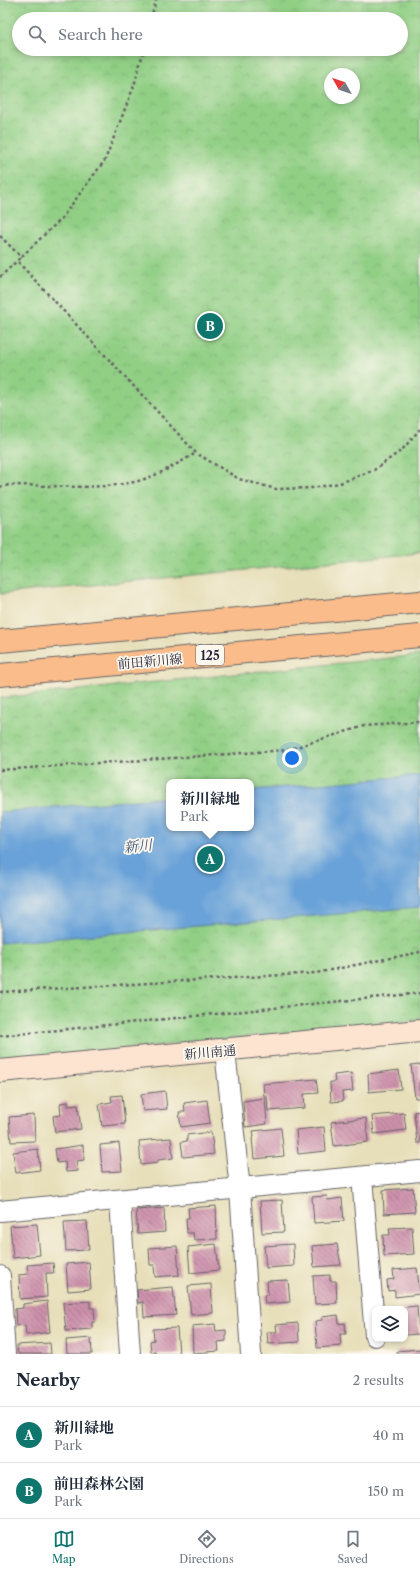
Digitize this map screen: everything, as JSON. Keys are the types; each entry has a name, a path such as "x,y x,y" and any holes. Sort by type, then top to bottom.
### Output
{"main road":[{"path":"0,641 420,602"},
{"name":"前田新川線","path":"0,675 420,636"}],"street":[{"name":"新川南通","path":"0,1071 225,1051 420,1031"},
{"path":"225,1051 240,1189 251,1354"},
{"path":"0,1211 420,1171"},
{"path":"362,1177 372,1306"},
{"path":"120,1200 130,1354"},
{"path":"0,1276 5,1354"},
{"path":"375,1342 376,1354"}],"path":[{"path":"153,12 156,0"},
{"path":"0,277 18,262 61,219 105,160 134,86 142,56"},
{"path":"0,236 22,258"},
{"path":"18,262 196,453 239,479 276,489 312,488 340,483 374,470 402,450 420,429"},
{"path":"0,487 9,484 99,486 130,483 165,471 196,453"},
{"path":"0,770 287,750 364,726 420,722"},
{"path":"0,992 316,973 420,952"},
{"path":"0,1036 420,993"}],"green space":[{"path":"0,0 420,0 420,553 0,594"},
{"path":"420,655 420,1020 0,1061 0,698"}],"water":[{"name":"新川","path":"420,775 420,907 0,943 0,812 166,797 166,831 254,831 254,790"}],"building":[{"path":"420,1064 420,1098 415,1098 411,1065"},
{"path":"399,1070 401,1089 369,1092 368,1074"},
{"path":"351,1073 353,1091 342,1092 343,1101 331,1102 330,1082 335,1082 334,1075"},
{"path":"316,1079 318,1093 304,1094 305,1108 268,1111 267,1096 264,1096 263,1084"},
{"path":"165,1091 167,1109 143,1111 141,1094"},
{"path":"122,1095 125,1124 102,1126 99,1104 112,1102 111,1096"},
{"path":"265,1098 267,1124 245,1127 243,1101"},
{"path":"207,1100 210,1123 181,1127 179,1112 185,1112 184,1103"},
{"path":"68,1102 68,1106 78,1105 81,1129 55,1132 53,1116 61,1115 61,1103"},
{"path":"420,1111 420,1143 417,1143 414,1112"},
{"path":"404,1113 406,1130 374,1134 372,1116"},
{"path":"34,1115 35,1141 11,1142 9,1117"},
{"path":"366,1118 368,1142 334,1146 331,1122"},
{"path":"324,1127 326,1151 298,1154 296,1130"},
{"path":"281,1128 284,1156 254,1159 252,1138 254,1137 253,1131"},
{"path":"211,1132 214,1154 183,1157 181,1142 187,1141 187,1135"},
{"path":"171,1138 173,1158 158,1160 158,1163 141,1165 139,1141"},
{"path":"119,1143 122,1171 102,1172 100,1145"},
{"path":"83,1145 84,1160 76,1161 78,1171 66,1172 65,1162 57,1163 55,1149"},
{"path":"38,1149 40,1170 16,1173 13,1152"},
{"path":"413,1188 415,1212 384,1214 383,1190"},
{"path":"327,1196 328,1200 342,1198 344,1221 314,1223 312,1197"},
{"path":"282,1200 284,1232 262,1233 260,1201"},
{"path":"216,1206 217,1239 194,1240 193,1233 187,1233 186,1218 189,1218 188,1208"},
{"path":"164,1208 165,1232 138,1234 136,1210"},
{"path":"87,1221 89,1250 66,1251 64,1222"},
{"path":"37,1224 40,1255 13,1258 10,1226"},
{"path":"412,1227 414,1254 384,1256 383,1235 390,1235 389,1228"},
{"path":"216,1244 219,1270 190,1273 188,1247"},
{"path":"293,1244 294,1266 266,1268 264,1246"},
{"path":"337,1244 341,1265 314,1267 312,1246"},
{"path":"177,1246 179,1275 155,1277 154,1265 150,1265 149,1248"},
{"path":"89,1262 91,1289 68,1291 66,1264"},
{"path":"53,1263 54,1273 46,1273 47,1297 20,1299 19,1275 28,1274 27,1265"},
{"path":"417,1268 420,1294 395,1297 395,1290 388,1291 387,1280 394,1279 393,1270"},
{"path":"330,1275 330,1281 336,1281 337,1303 315,1304 313,1276"},
{"path":"288,1280 290,1302 265,1304 264,1295 268,1295 267,1281"},
{"path":"211,1284 213,1313 191,1315 188,1286"},
{"path":"173,1287 176,1315 144,1317 143,1302 138,1303 137,1290"},
{"path":"47,1301 50,1332 26,1335 25,1325 16,1326 15,1309 23,1308 23,1304"},
{"path":"90,1301 90,1308 94,1308 95,1322 92,1322 92,1329 66,1331 63,1303"},
{"path":"417,1306 419,1334 408,1335 408,1307"},
{"path":"338,1315 339,1324 345,1323 346,1334 340,1334 341,1346 317,1348 315,1321 322,1320 322,1317"},
{"path":"298,1323 299,1342 268,1344 267,1332 277,1332 276,1325"},
{"path":"215,1324 216,1331 226,1330 226,1341 218,1342 219,1351 193,1353 192,1326"},
{"path":"177,1328 179,1354 155,1354 155,1352 151,1352 150,1341 154,1340 153,1329"},
{"path":"91,1338 92,1354 67,1354 66,1340"},
{"path":"50,1343 51,1354 18,1354 17,1345"},
{"path":"420,1349 420,1354 397,1354 397,1351"}],"place":[{"name":"前田森林公園","path":"210,326"},
{"name":"新川緑地","path":"210,859"}]}
